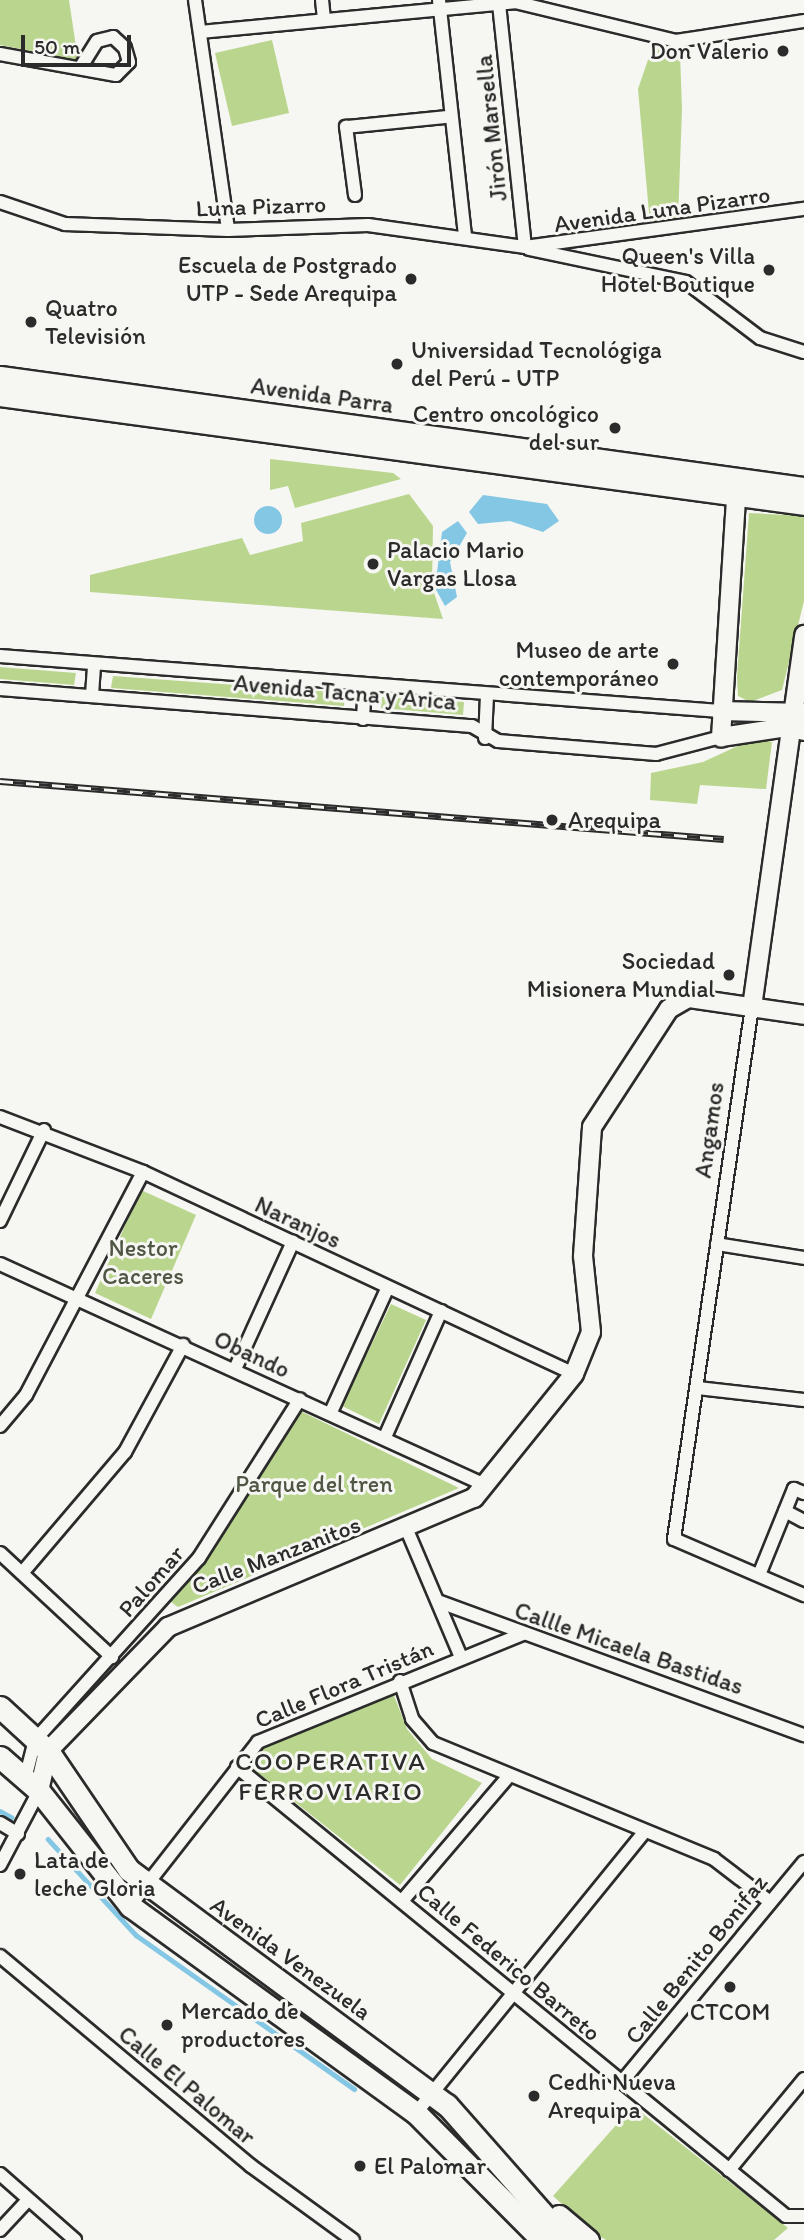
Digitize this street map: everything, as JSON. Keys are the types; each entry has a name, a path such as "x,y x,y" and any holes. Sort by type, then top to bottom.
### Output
{"main road":[{"name":"Avenida Parra","path":"0,377 736,488 804,504"},
{"name":"Avenida Parra","path":"0,395 736,488 804,488"},
{"name":"Avenida Venezuela","path":"0,1707 42,1745 146,1885 432,2093 512,2176 566,2240"},
{"path":"0,1757 130,1906 416,2113 542,2240"},
{"path":"512,2176 588,2240"},
{"path":"493,2193 525,2240"}],"street":[{"path":"195,0 228,230"},
{"path":"322,0 324,20"},
{"path":"200,32 439,6 499,4 540,4 604,27 676,41 804,21"},
{"name":"Jirón Marsella","path":"499,4 525,247"},
{"path":"439,6 447,117 464,235"},
{"path":"0,54 82,67"},
{"path":"355,195 346,127 447,117"},
{"name":"Luna Pizarro","path":"0,202 65,224 228,230 355,225 464,235 525,247"},
{"name":"Avenida Luna Pizarro","path":"525,247 804,209"},
{"path":"525,247 548,258 686,282 760,338 804,352"},
{"path":"721,737 720,711 736,488"},
{"name":"Angamos","path":"759,1575 674,1539 797,721 804,635"},
{"name":"Avenida Tacna y Arica","path":"0,656 487,696 720,711 797,721"},
{"path":"92,695 94,664"},
{"path":"363,719 365,684"},
{"name":"Avenida Tacna y Arica","path":"0,689 472,726 485,737 656,754 797,721"},
{"path":"485,737 487,696"},
{"name":"Calle Manzanitos","path":"42,1745 168,1627 461,1508 485,1485 574,1374 591,1332 583,1256 592,1126 669,1009 688,998 804,1015"},
{"name":"Naranjos","path":"0,1117 44,1130 143,1172 574,1374"},
{"path":"0,1221 44,1130"},
{"path":"0,1426 26,1395 79,1299 143,1172"},
{"path":"235,1369 293,1242"},
{"path":"717,1244 804,1258"},
{"name":"Obando","path":"0,1264 331,1412 485,1485"},
{"path":"331,1412 388,1287"},
{"path":"385,1437 441,1311"},
{"path":"22,1573 125,1452 183,1345"},
{"path":"697,1388 804,1401"},
{"name":"Palomar","path":"42,1745 112,1657 199,1558 300,1399"},
{"path":"804,1493 794,1489 759,1575 804,1595"},
{"path":"785,1511 804,1521"},
{"path":"408,1530 461,1657"},
{"path":"0,1553 112,1657"},
{"name":"Callle Micaela Bastidas","path":"440,1602 804,1735"},
{"name":"Calle Flora Tristán","path":"130,1906 258,1742 400,1681 523,1634"},
{"path":"400,1681 418,1731 507,1778 714,1859 769,1901"},
{"path":"0,1865 19,1832 42,1745"},
{"name":"Calle Federico Barreto","path":"237,1767 786,2216 804,2216"},
{"path":"402,1901 507,1778"},
{"path":"0,1823 19,1832"},
{"path":"416,2113 644,1832"},
{"name":"Calle Benito Bonifaz","path":"621,2083 769,1901 804,1863"},
{"name":"Calle El Palomar","path":"0,1956 251,2166 353,2240"},
{"path":"729,2170 804,2079"},
{"path":"0,2174 75,2240"},
{"path":"0,2230 28,2200"}],"green space":[{"path":"0,0 69,0 78,60 0,45"},
{"path":"272,40 289,113 232,126 215,53"},
{"path":"652,48 680,53 682,109 678,220 650,224 638,89"},
{"path":"270,459 393,473 401,479 295,508 288,486 270,490"},
{"path":"409,494 433,526 432,587 443,619 90,592 90,575 242,538 250,555 303,541 301,523"},
{"path":"749,513 804,516 804,601 782,690 750,702 738,696 737,677"},
{"path":"0,667 76,673 74,685 0,679"},
{"path":"113,676 345,693 344,706 111,688"},
{"path":"382,697 464,702 463,715 381,708"},
{"path":"755,738 772,742 766,789 700,785 697,804 650,800 651,773 703,762"},
{"name":"Nestor Caceres","path":"141,1190 196,1215 151,1319 95,1293"},
{"path":"391,1304 426,1320 379,1424 342,1406"},
{"name":"Parque del tren","path":"288,1405 459,1488 178,1607 167,1599 209,1555"},
{"path":"391,1688 407,1729 432,1759 482,1783 400,1885 248,1765 268,1744"},
{"path":"633,2106 788,2228 774,2240 606,2240 594,2233 553,2196"}],"water":[{"path":"483,495 547,504 559,521 543,532 510,521 478,524 469,512"},
{"path":"268,506 278,510 282,520 278,530 268,534 258,530 254,520 258,510"},
{"path":"458,521 467,533 450,562 457,597 445,606 435,588 442,532"}],"waterway":[{"path":"0,1811 11,1817"},
{"path":"48,1839 136,1935 354,2089"}],"railway":[{"path":"0,781 724,839"}],"place":[{"name":"Don Valerio","path":"783,51"},
{"name":"Queen's Villa Hotel Boutique","path":"769,270"},
{"name":"Escuela de Postgrado UTP - Sede Arequipa","path":"411,279"},
{"name":"Quatro Televisión","path":"31,322"},
{"name":"Universidad Tecnológiga del Perú - UTP","path":"397,364"},
{"name":"Centro oncológico del sur","path":"615,428"},
{"name":"Palacio Mario Vargas Llosa","path":"373,564"},
{"name":"Museo de arte contemporáneo","path":"673,664"},
{"name":"Arequipa","path":"552,820"},
{"name":"Sociedad Misionera Mundial","path":"729,975"},
{"name":"Lata de leche Gloria","path":"20,1874"},
{"name":"CTCOM","path":"730,1987"},
{"name":"Mercado de productores","path":"167,2025"},
{"name":"Cedhi Nueva Arequipa","path":"534,2096"},
{"name":"El Palomar","path":"360,2166"}],"district":[{"name":"COOPERATIVA FERROVIARIO","path":"331,1777"}]}
